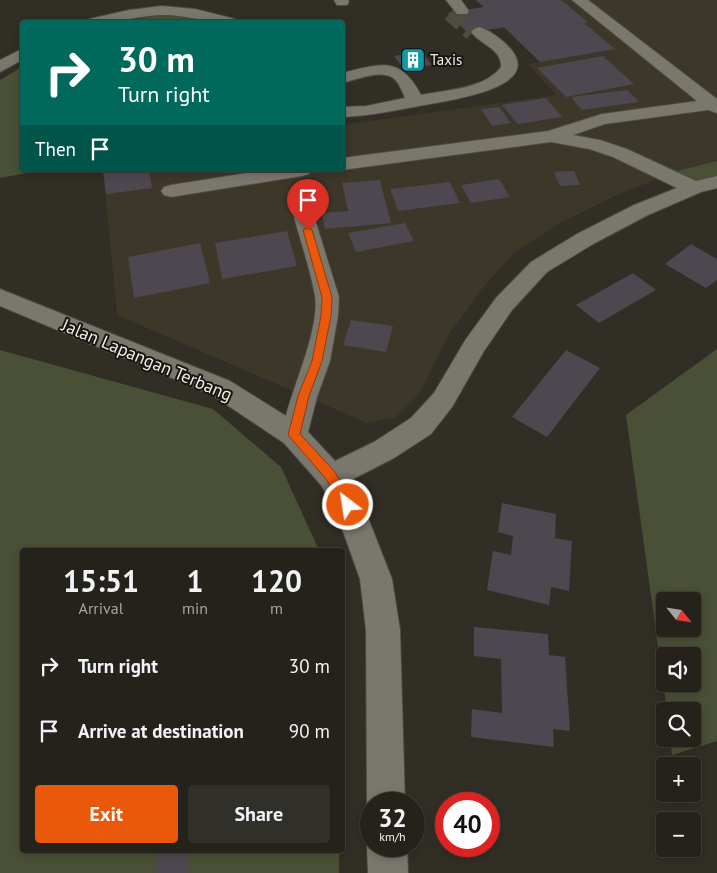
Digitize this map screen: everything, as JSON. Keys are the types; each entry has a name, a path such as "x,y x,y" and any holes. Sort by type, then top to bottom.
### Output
{"street":[{"path":"92,20 146,0"},
{"path":"579,0 714,106"},
{"path":"102,20 121,15 173,10 234,18"},
{"path":"345,112 366,111 483,87 501,78 507,71 509,63 507,55 479,34"},
{"path":"0,67 20,55"},
{"path":"345,78 378,72 394,72 399,74 415,101"},
{"path":"345,164 551,136 602,120 714,106"},
{"path":"551,136 593,144 620,153 694,188"},
{"path":"171,191 290,172"},
{"path":"331,476 384,450 422,426 443,400 475,345 504,304 539,267 585,239 633,214 694,188 717,182"},
{"path":"294,435 304,396 317,361 327,297 303,213"},
{"name":"Jalan Lapangan Terbang","path":"0,297 221,388 294,435 331,476 348,505 376,579 383,630 386,792"},
{"path":"387,857 388,873"}],"shaded area":[{"path":"476,0 717,0 717,161 677,171 617,195 560,223 514,253 481,290 449,334 420,393 396,417 367,423 117,315 103,172 345,172 345,125 556,95 528,64 540,62 504,28 468,33 448,13 483,7"}],"green space":[{"path":"185,14 210,20 133,20 154,16"},
{"path":"20,68 20,172 33,172 0,178 0,80"},
{"path":"717,161 717,176 694,181 677,171"},
{"path":"717,349 717,741 701,746 701,702 666,702 664,692 701,692 701,647 658,647 657,638 701,638 701,592 656,592 656,632 626,415"},
{"path":"0,350 213,409 281,467 318,548 20,548 20,853 339,853 339,873 0,873"},
{"path":"671,747 698,747 672,755"}],"building":[{"path":"476,0 561,0 588,22 584,23 615,49 540,62 504,27 468,33 448,13 484,7"},
{"name":"Taxis","path":"421,51 432,65 404,69 394,56"},
{"path":"603,56 634,84 566,97 537,68"},
{"path":"627,90 639,102 582,110 571,97"},
{"path":"546,98 562,117 518,124 502,105"},
{"path":"499,107 511,123 492,126 481,109"},
{"path":"574,171 580,185 560,186 554,172"},
{"path":"103,172 149,172 152,188 106,194"},
{"path":"499,179 510,197 471,203 461,185"},
{"path":"380,180 391,223 325,229 322,213 348,211 342,183"},
{"path":"450,182 460,203 398,211 390,189"},
{"path":"405,223 414,241 356,252 348,233"},
{"path":"287,231 297,266 222,279 215,243"},
{"path":"200,243 210,283 134,298 128,257"},
{"path":"691,244 717,259 717,280 706,288 665,264"},
{"path":"633,273 656,290 599,323 576,305"},
{"path":"351,320 393,326 386,352 343,345"},
{"path":"566,350 600,368 547,437 512,417"},
{"path":"502,503 556,514 555,538 572,541 569,591 551,587 549,605 487,590 493,551 511,555 513,536 498,532"},
{"path":"474,627 548,634 549,655 565,657 570,731 553,729 554,747 471,737 472,709 502,713 501,659 474,656"},
{"path":"158,853 190,853 187,873 155,873"}],"tunnel":[{"path":"450,13 472,33"}],"place":[{"name":"Taxis","path":"413,60"}],"route":[{"path":"308,230 327,297 326,316 317,361 304,396 294,435 331,476 348,505"}]}
